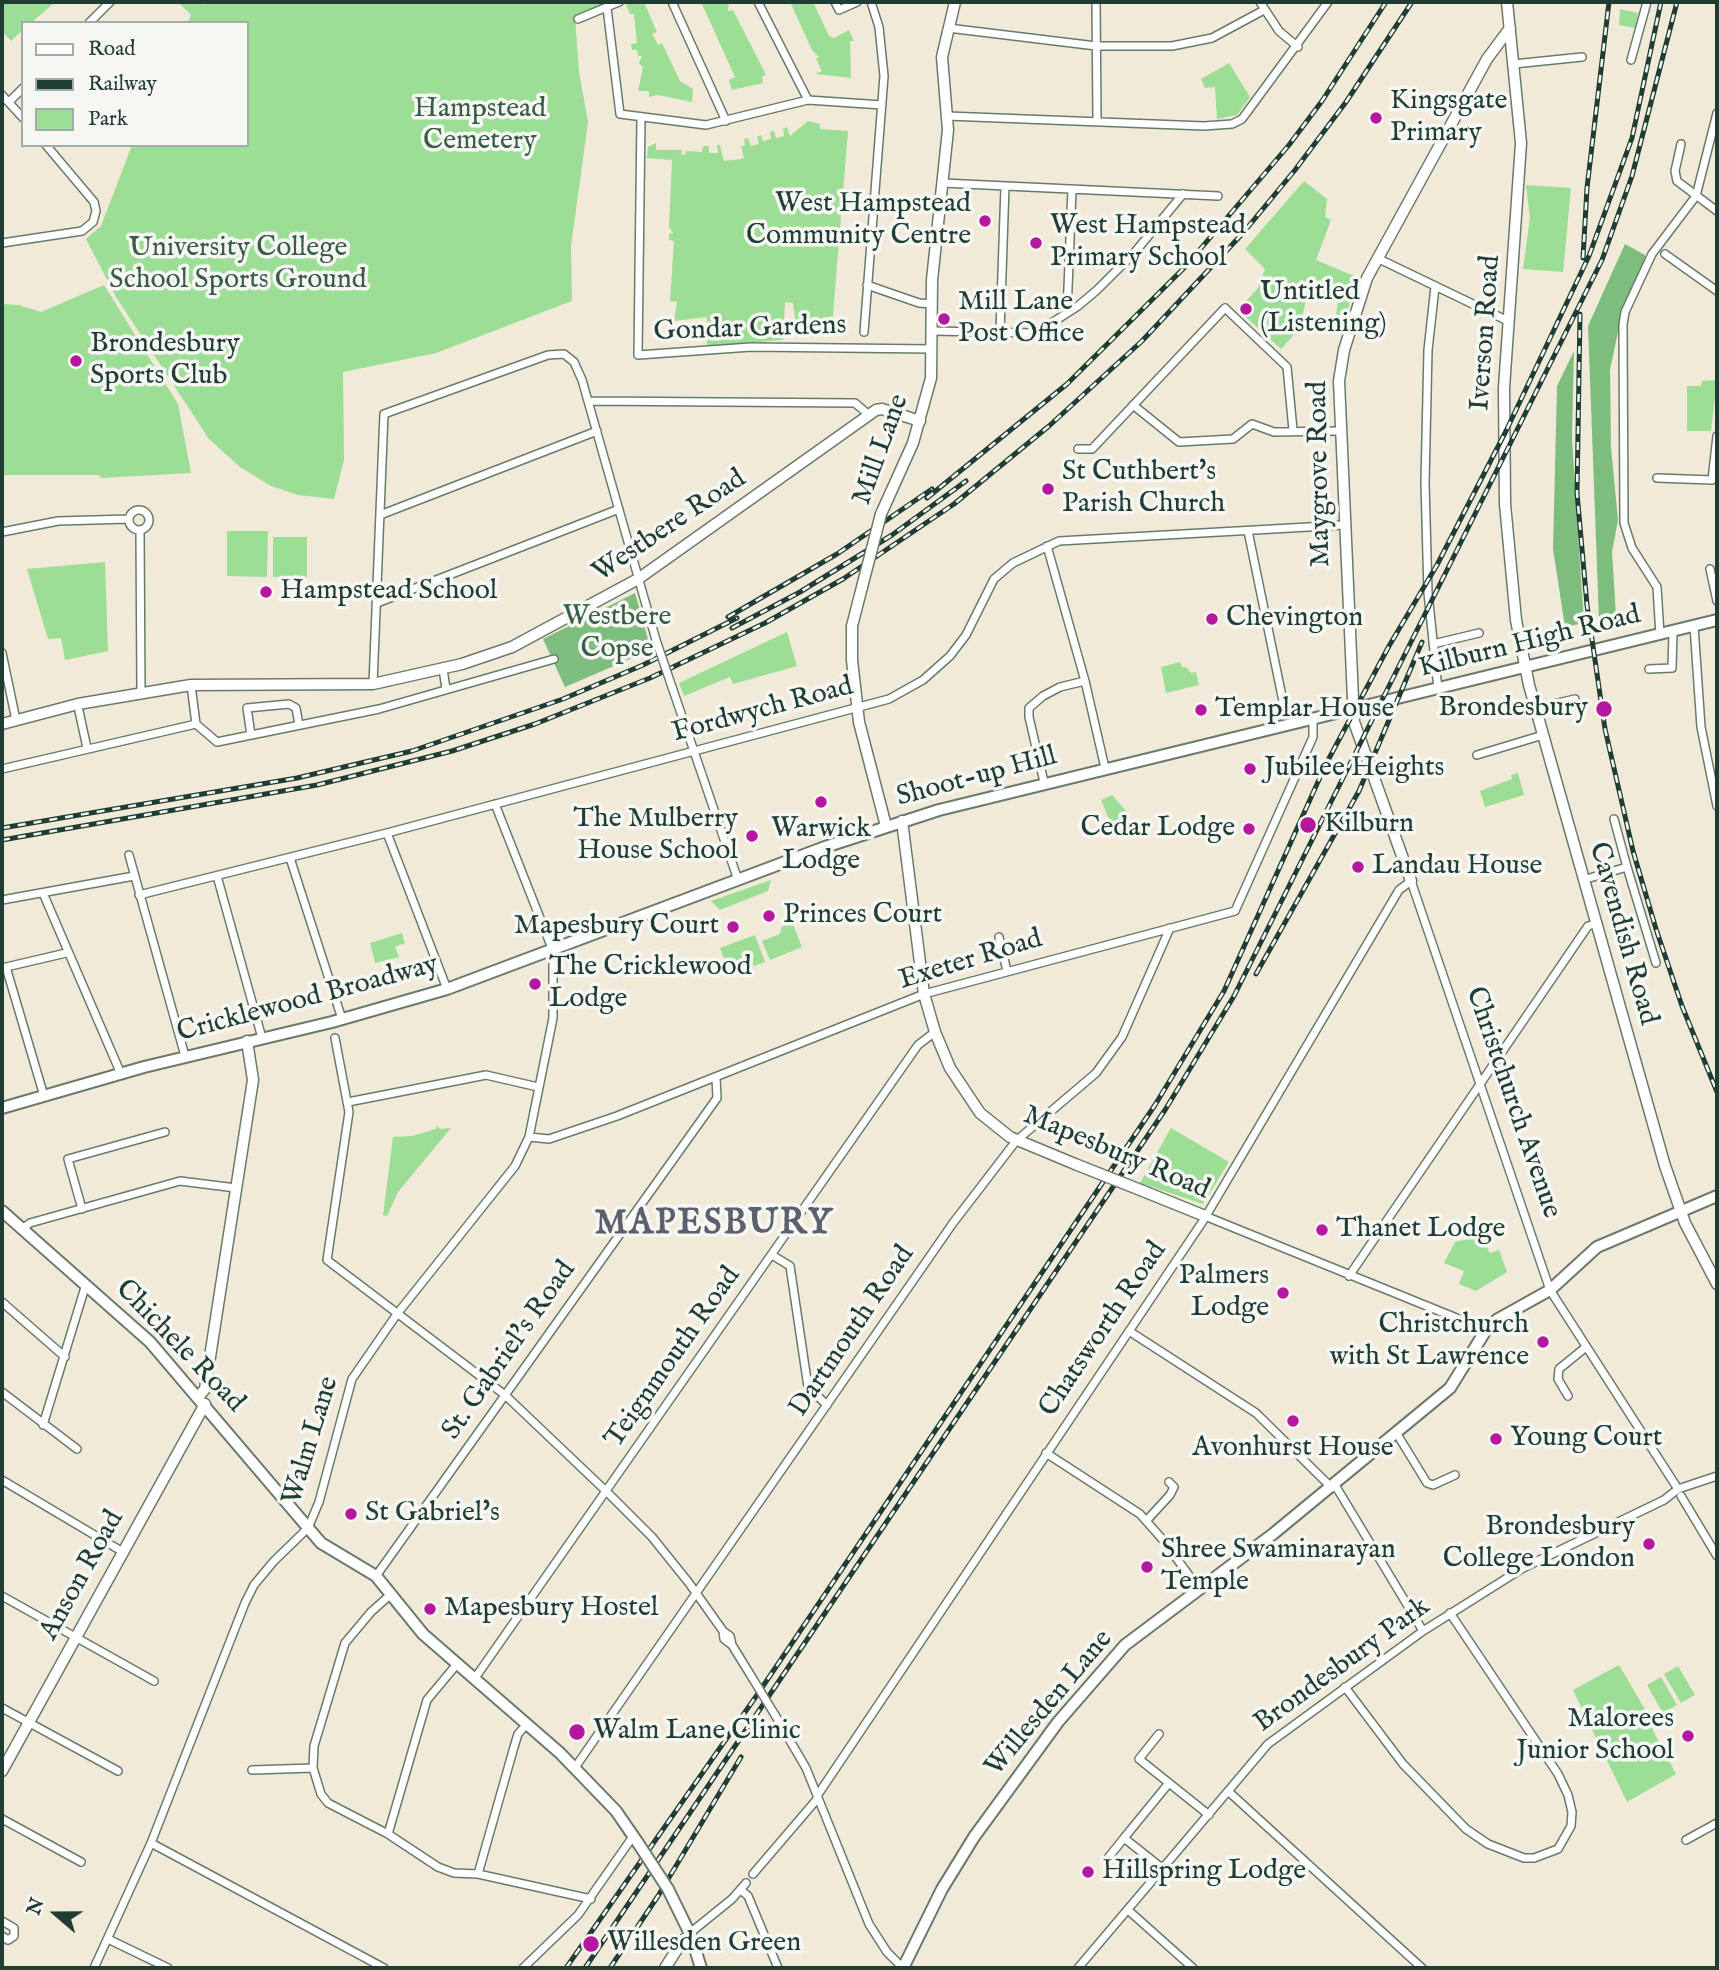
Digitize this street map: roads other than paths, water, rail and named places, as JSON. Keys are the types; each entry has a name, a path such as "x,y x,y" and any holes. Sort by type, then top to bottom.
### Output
{"main road":[{"name":"Kilburn High Road","path":"1354,709 1717,620"},
{"name":"Shoot-up Hill","path":"623,925 902,821 1044,782 1354,709"},
{"name":"Cricklewood Broadway","path":"2,1108 185,1056 342,1019 447,989 623,925"},
{"name":"Willesden Lane","path":"903,1968 942,1889 968,1846 1058,1722 1125,1645 1334,1486 1451,1388 1486,1330 1498,1319 1550,1290 1597,1247 1717,1196"},
{"name":"Chichele Road","path":"2,1211 150,1342 308,1528"},
{"name":"Walm Lane","path":"308,1528 330,1550 376,1576 423,1634 527,1724 616,1811 668,1889 690,1935 701,1968"}],"street":[{"path":"91,21 110,2"},
{"path":"578,19 619,2"},
{"path":"673,2 726,121"},
{"path":"758,2 808,100"},
{"path":"835,2 839,10 857,2"},
{"path":"863,332 884,76 879,27 871,2"},
{"name":"Mill Lane","path":"886,826 858,706 851,650 852,626 881,514 905,465 931,379 934,246 943,183 947,116 941,71 948,28 956,2"},
{"path":"1096,2 1097,119"},
{"path":"1259,2 1279,31 1298,47"},
{"path":"947,116 1097,119 1203,126 1232,124 1242,119 1298,47 1328,2"},
{"name":"Iverson Road","path":"1507,2 1521,143 1504,388 1505,504 1516,620 1525,667"},
{"path":"1631,60 1647,2"},
{"path":"607,8 620,114 706,125 808,100 882,105"},
{"path":"948,28 1096,46 1190,45 1212,38 1264,10"},
{"name":"Maygrove Road","path":"1354,709 1339,431 1339,381 1344,350 1367,278 1377,258 1487,59 1510,28"},
{"path":"1514,64 1582,57"},
{"path":"9,102 21,90"},
{"path":"2,95 21,116"},
{"name":"Gondar Gardens","path":"641,117 638,355 751,347 932,349"},
{"path":"1660,635 1657,587 1632,548 1624,523 1623,325 1625,312 1652,254 1696,196 1717,119"},
{"path":"1681,144 1676,177 1717,211"},
{"path":"2,243 86,229 95,217 94,202 48,147"},
{"path":"943,183 1218,197"},
{"path":"1000,332 1005,186"},
{"path":"1067,313 1072,189"},
{"path":"932,331 1036,332 1097,290 1135,252 1183,194"},
{"path":"1665,254 1717,290"},
{"path":"1377,258 1508,321"},
{"path":"867,285 919,303 932,304"},
{"path":"1435,287 1428,350 1425,483 1428,593 1438,689"},
{"path":"1078,449 1092,449 1226,308 1287,367 1293,430"},
{"path":"373,684 384,414 548,355 564,355 574,362 588,401 656,640 738,880"},
{"path":"588,401 855,403 869,415 882,409 919,421"},
{"path":"1133,405 1179,442 1233,439 1252,424 1275,432 1339,431"},
{"name":"Westbere Road","path":"2,724 141,692 191,685 373,684 443,668 512,647 638,579 869,415"},
{"path":"380,515 597,431"},
{"path":"1657,478 1712,480 1717,436"},
{"path":"377,603 619,509"},
{"path":"2,532 58,521 129,519 138,510 147,514 148,524 140,530"},
{"path":"129,519 132,527 140,530"},
{"name":"Fordwych Road","path":"139,895 387,833 889,699 923,680 950,656 966,635 994,579 1013,563 1059,541 1344,525"},
{"path":"140,530 141,692"},
{"path":"1248,531 1285,710"},
{"path":"1047,546 1085,681 1105,768"},
{"path":"1710,569 1717,601"},
{"path":"1694,626 1701,727 1717,806"},
{"path":"1649,669 1672,668 1672,632"},
{"path":"1433,644 1479,633"},
{"path":"2,653 16,720"},
{"path":"191,685 196,724 217,742 379,709 554,659"},
{"name":"Cavendish Road","path":"1525,667 1595,924 1681,1212 1717,1284"},
{"path":"443,668 446,689"},
{"path":"1044,782 1029,717 1030,708 1052,691 1085,681"},
{"path":"1536,708 1575,699"},
{"path":"251,735 247,708 289,704 296,708 299,725"},
{"name":"Christchurch Avenue","path":"1354,709 1354,722 1550,1290 1717,1556"},
{"path":"79,711 86,748"},
{"name":"Exeter Road","path":"529,1137 549,1139 716,1078 924,994 1234,911 1313,737 1313,718"},
{"path":"2,769 196,724"},
{"path":"1476,755 1543,735"},
{"path":"495,804 553,951"},
{"path":"1614,819 1656,963"},
{"name":"Mapesbury Road","path":"902,821 924,994 934,1032 963,1091 980,1113 1016,1141 1486,1330"},
{"path":"387,833 447,989"},
{"path":"129,855 185,1056"},
{"path":"290,858 342,1019"},
{"path":"1583,880 1627,867"},
{"path":"2,900 134,876"},
{"path":"217,876 262,1038"},
{"name":"Chatsworth Road","path":"753,1874 818,1797 1129,1331 1205,1216 1399,890 1411,881"},
{"path":"43,893 66,953 121,1074"},
{"path":"1349,1276 1588,926 1595,924"},
{"name":"Dartmouth Road","path":"574,1769 953,1223 1016,1141 1096,1073 1122,1037 1170,928"},
{"path":"999,937 1007,971"},
{"name":"Walm Lane","path":"308,1528 319,1502 352,1380 397,1314 515,1166 529,1137 553,1018 553,951"},
{"path":"44,1096 10,979 4,967 55,958 66,953"},
{"name":"Teignmouth Road","path":"475,1678 918,1045 934,1032"},
{"path":"335,1038 348,1102 327,1260 505,1395 652,1537 723,1631 724,1639 732,1645 806,1768 869,1924 887,1952 903,1968"},
{"name":"Anson Road","path":"2,1771 123,1552 202,1400 253,1075 247,1041"},
{"path":"348,1102 486,1075 538,1087"},
{"name":"St. Gabriel's Road","path":"376,1576 717,1098 716,1078"},
{"path":"82,1209 68,1159 164,1132"},
{"path":"22,1229 30,1223 180,1181 236,1188"},
{"path":"772,1255 790,1266 808,1387 827,1405"},
{"path":"43,1425 86,1284"},
{"path":"2,1301 65,1357"},
{"path":"1129,1331 1256,1413 1334,1486 1423,1631"},
{"path":"1568,1396 1558,1379 1559,1369 1586,1347"},
{"path":"2,1392 77,1449"},
{"path":"1397,1434 1427,1483 1433,1485 1455,1475"},
{"path":"1046,1453 1147,1520 1199,1589"},
{"name":"Brondesbury Park","path":"1077,1968 1268,1744 1423,1631 1523,1568 1717,1476"},
{"path":"2,1480 123,1552"},
{"path":"1147,1520 1170,1495 1174,1487 1169,1482"},
{"path":"94,1968 151,1843 245,1603 254,1585 274,1561 308,1528"},
{"path":"390,1595 345,1643 314,1746 313,1768 321,1794 328,1803 388,1835 438,1867 454,1873 478,1874 591,1899"},
{"path":"2,1596 154,1681"},
{"path":"1345,1687 1403,1764 1466,1829 1488,1843 1524,1858 1534,1858 1558,1849 1571,1826 1572,1812 1558,1774 1450,1613"},
{"path":"388,1835 427,1700 457,1664"},
{"path":"2,1708 118,1771"},
{"path":"478,1874 518,1734 527,1724"},
{"path":"1159,1734 1139,1759 1209,1815"},
{"path":"252,1770 313,1768"},
{"path":"1108,1858 1169,1783"},
{"path":"1229,1792 1422,1968"},
{"path":"2,1819 81,1862"},
{"path":"1686,1840 1717,1823"},
{"path":"1124,1838 1163,1869"},
{"path":"523,1968 564,1931 636,1839"},
{"path":"151,1843 384,1968"},
{"path":"665,1968 683,1940 747,1883"},
{"path":"741,1890 748,1896 778,1968"},
{"path":"1128,1910 1193,1968"},
{"path":"2,1921 14,1928 14,1936 8,1940 2,1936"},
{"path":"108,1939 168,1968"}],"railway":[{"path":"927,498 1067,384 1185,267 1289,145 1322,101 1386,2"},
{"path":"2,840 317,785 452,751 535,724 650,678 765,623 843,579 954,504 1049,426 1142,341 1243,233 1295,170 1346,102 1412,2"},
{"path":"1583,258 1587,188 1609,2"},
{"path":"566,1968 757,1695 1155,1105 1224,991 1326,764 1389,646 1437,565 1506,431 1589,256 1632,138 1661,2"},
{"path":"585,1968 1165,1110 1234,996 1602,260 1632,176 1677,2"},
{"path":"1580,314 1577,493 1587,605 1605,729 1633,851 1656,929 1682,1006 1717,1092"},
{"path":"732,628 800,592 892,535 966,481"},
{"path":"728,617 837,554 932,489"},
{"path":"2,828 297,778 412,751 563,699 643,665 737,618"},
{"path":"1256,974 1359,791 1422,642"},
{"path":"610,1968 658,1896 741,1757"}],"place":[{"name":"Kingsgate Primary","path":"1376,118"},
{"name":"West Hampstead Community Centre","path":"985,221"},
{"name":"West Hampstead Primary School","path":"1036,243"},
{"name":"Untitled (Listening)","path":"1246,309"},
{"name":"Mill Lane Post Office","path":"944,319"},
{"name":"Brondesbury Sports Club","path":"76,361"},
{"name":"St Cuthbert's Parish Church","path":"1048,489"},
{"name":"Hampstead School","path":"266,592"},
{"name":"Chevington","path":"1212,619"},
{"name":"Brondesbury","path":"1604,709"},
{"name":"Templar House","path":"1201,710"},
{"name":"Jubilee Heights","path":"1250,769"},
{"name":"Warwick Lodge","path":"821,802"},
{"name":"Kilburn","path":"1308,825"},
{"name":"Cedar Lodge","path":"1249,829"},
{"name":"The Mulberry House School","path":"752,836"},
{"name":"Landau House","path":"1358,867"},
{"name":"Princes Court","path":"769,916"},
{"name":"Mapesbury Court","path":"733,927"},
{"name":"The Cricklewood Lodge","path":"535,984"},
{"name":"Thanet Lodge","path":"1322,1230"},
{"name":"Palmers Lodge","path":"1283,1293"},
{"name":"Christchurch with St Lawrence","path":"1543,1342"},
{"name":"Avonhurst House","path":"1293,1421"},
{"name":"Young Court","path":"1496,1439"},
{"name":"St Gabriel's","path":"351,1514"},
{"name":"Brondesbury College London","path":"1649,1544"},
{"name":"Shree Swaminarayan Temple","path":"1147,1567"},
{"name":"Mapesbury Hostel","path":"430,1609"},
{"name":"Walm Lane Clinic","path":"577,1732"},
{"name":"Malorees Junior School","path":"1688,1736"},
{"name":"Hillspring Lodge","path":"1088,1872"},
{"name":"Willesden Green","path":"591,1944"}],"district":[{"name":"MAPESBURY","path":"714,1226"}],"park label":[{"name":"Hampstead Cemetery","path":"480,126"},
{"name":"University College School Sports Ground","path":"238,265"},
{"name":"Westbere Copse","path":"617,634"}]}
